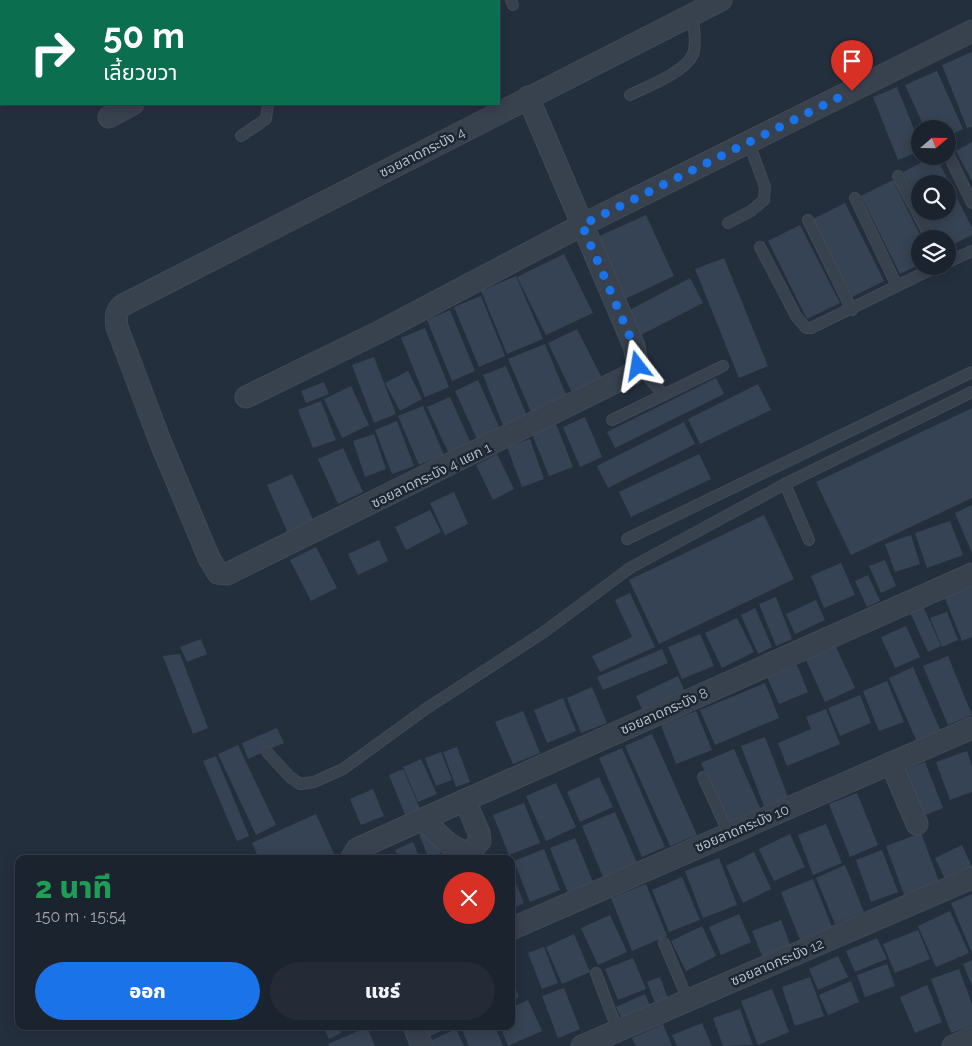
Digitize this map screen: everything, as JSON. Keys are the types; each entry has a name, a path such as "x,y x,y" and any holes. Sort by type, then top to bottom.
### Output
{"street":[{"name":"ซอยลาดกระบัง 4","path":"123,305 721,0"},
{"path":"246,397 381,331 582,225 972,30"},
{"path":"528,97 634,346 638,366"},
{"path":"109,117 131,105"},
{"name":"ซอยลาดกระบัง 4 แยก 1","path":"123,305 116,316 120,336 160,441 209,558 218,573 224,575 624,379 634,373 638,366"},
{"name":"ซอยลาดกระบัง 8","path":"354,854 423,819 972,574"},
{"name":"ซอยลาดกระบัง 10","path":"515,927 972,728"},
{"path":"891,763 917,824"},
{"path":"423,819 450,844 462,852 470,852 480,841 479,833 466,800"},
{"name":"ซอยลาดกระบัง 12","path":"582,1046 972,878"},
{"path":"416,1030 422,1046"},
{"path":"953,1046 972,1038"}],"lane":[{"path":"630,95 669,76 686,64 693,55 695,35 692,14"},
{"path":"242,136 266,119 268,105"},
{"path":"728,223 751,212 764,200 765,187 749,143"},
{"path":"954,165 972,202"},
{"path":"898,176 926,230"},
{"path":"854,198 897,286"},
{"path":"808,220 852,310"},
{"path":"760,247 796,316 806,328 811,328 852,310 920,275"},
{"path":"956,258 972,251"},
{"path":"638,366 664,395"},
{"path":"612,420 723,366"},
{"path":"627,539 972,372"},
{"path":"267,752 290,777 300,784 314,782 343,769 427,708 544,632 630,568 785,484 972,392"},
{"path":"785,484 809,540"},
{"path":"704,777 729,834"},
{"path":"664,942 688,1000"},
{"path":"596,973 618,1031"}],"building":[{"path":"972,52 972,127 967,128 942,65"},
{"path":"937,71 963,129 956,132 956,120 921,120 905,85"},
{"path":"897,87 911,122 911,155 898,160 873,97"},
{"path":"972,142 972,181 956,151"},
{"path":"917,165 940,165 946,175 911,175 911,188 903,172"},
{"path":"893,180 918,230 911,230 911,268 900,274 861,196"},
{"path":"956,196 972,228 972,235 956,243 956,230 932,230 928,220 956,220"},
{"path":"845,203 884,281 852,297 813,219"},
{"path":"646,215 674,276 623,300 595,238"},
{"path":"800,225 840,303 807,319 768,241"},
{"path":"564,254 593,313 546,335 517,277"},
{"path":"724,258 768,366 739,378 695,269"},
{"path":"516,276 543,339 507,354 481,291"},
{"path":"690,278 703,303 639,336 626,312"},
{"path":"481,296 505,356 479,367 454,307"},
{"path":"450,310 475,371 452,381 427,320"},
{"path":"425,328 449,387 425,397 401,338"},
{"path":"577,329 604,382 574,397 548,343"},
{"path":"545,344 567,397 531,412 508,359"},
{"path":"374,357 396,414 374,423 352,365"},
{"path":"506,366 528,418 504,428 483,375"},
{"path":"408,371 422,399 400,411 385,383"},
{"path":"716,378 724,394 615,448 607,432"},
{"path":"478,380 500,429 477,439 455,391"},
{"path":"324,382 329,394 306,403 301,391"},
{"path":"758,384 771,410 700,444 688,419"},
{"path":"351,386 369,425 342,438 324,399"},
{"path":"450,397 472,446 450,456 427,407"},
{"path":"321,401 336,440 313,448 298,410"},
{"path":"423,406 444,455 419,465 398,416"},
{"path":"972,408 972,498 851,555 816,482"},
{"path":"585,417 602,457 580,467 563,427"},
{"path":"397,421 414,466 392,474 375,430"},
{"path":"684,422 695,444 608,488 597,466"},
{"path":"556,424 573,467 549,476 532,434"},
{"path":"374,434 386,469 365,477 353,441"},
{"path":"530,439 544,479 522,487 507,447"},
{"path":"343,448 363,492 338,504 318,459"},
{"path":"497,454 514,489 493,500 476,465"},
{"path":"699,454 711,479 631,517 619,492"},
{"path":"292,474 315,524 289,536 267,485"},
{"path":"454,492 468,524 445,535 430,503"},
{"path":"972,505 972,553 955,513"},
{"path":"430,510 441,532 406,550 395,527"},
{"path":"764,515 794,579 659,644 629,580"},
{"path":"950,521 963,555 927,568 915,533"},
{"path":"911,535 920,564 895,572 885,544"},
{"path":"379,540 388,561 358,575 348,554"},
{"path":"316,547 337,588 311,601 290,560"},
{"path":"885,560 896,586 881,593 869,566"},
{"path":"841,563 855,595 824,608 811,576"},
{"path":"868,575 880,601 867,607 855,581"},
{"path":"972,585 972,637 962,641 944,596"},
{"path":"630,593 655,647 600,672 592,656 632,637 615,600"},
{"path":"776,597 792,639 776,646 759,604"},
{"path":"816,600 825,620 795,634 786,614"},
{"path":"922,604 941,646 928,652 909,610"},
{"path":"755,608 772,647 758,654 741,615"},
{"path":"947,612 958,640 942,647 930,618"},
{"path":"737,618 754,652 722,668 705,633"},
{"path":"906,626 920,657 895,668 881,637"},
{"path":"700,634 714,666 682,679 668,647"},
{"path":"201,639 207,654 187,662 180,647"},
{"path":"836,647 855,688 825,702 806,660"},
{"path":"662,649 668,663 603,690 597,677"},
{"path":"180,654 208,728 193,734 163,656"},
{"path":"948,656 972,715 948,725 923,666"},
{"path":"797,665 808,692 779,704 767,677"},
{"path":"913,667 941,732 917,742 889,678"},
{"path":"678,676 684,690 642,709 636,696"},
{"path":"887,681 904,722 879,731 863,691"},
{"path":"765,683 779,718 715,745 700,710"},
{"path":"592,687 607,723 581,733 567,698"},
{"path":"860,695 871,723 840,736 828,708"},
{"path":"563,698 576,731 547,743 534,710"},
{"path":"826,709 840,744 787,766 778,743 811,729 806,717"},
{"path":"523,711 540,753 513,764 495,722"},
{"path":"696,711 712,750 676,764 661,725"},
{"path":"277,728 284,743 248,759 242,743"},
{"path":"652,734 697,835 670,846 625,746"},
{"path":"765,737 788,797 764,806 741,746"},
{"path":"238,745 276,825 256,835 218,754"},
{"path":"457,747 470,782 456,787 443,752"},
{"path":"622,748 665,847 642,857 599,758"},
{"path":"734,749 761,810 728,825 701,763"},
{"path":"967,751 972,766 972,792 950,800 936,762"},
{"path":"441,752 452,780 436,786 425,758"},
{"path":"216,756 249,836 237,841 203,761"},
{"path":"421,759 437,794 418,802 403,767"},
{"path":"925,762 943,808 918,818 899,772"},
{"path":"403,769 421,811 406,817 389,775"},
{"path":"599,777 613,807 580,822 567,792"},
{"path":"556,783 576,827 546,841 526,796"},
{"path":"373,789 384,816 361,825 350,799"},
{"path":"857,793 878,845 850,857 829,804"},
{"path":"524,803 540,843 509,855 493,815"},
{"path":"615,812 637,863 603,877 582,826"},
{"path":"316,814 334,854 257,855 252,843"},
{"path":"826,824 842,863 813,875 798,835"},
{"path":"430,829 441,855 427,855 419,834"},
{"path":"921,833 940,884 905,897 886,846"},
{"path":"790,834 805,867 774,881 759,849"},
{"path":"575,838 593,882 568,893 550,848"},
{"path":"413,842 418,855 397,855 395,850"},
{"path":"962,845 972,867 945,879 935,858"},
{"path":"544,849 560,890 530,902 515,861"},
{"path":"882,850 898,892 871,902 856,860"},
{"path":"754,852 771,889 743,903 726,866"},
{"path":"719,858 737,905 703,918 685,871"},
{"path":"845,865 864,912 835,924 816,878"},
{"path":"682,877 700,920 669,932 652,890"},
{"path":"813,879 832,927 800,940 781,892"},
{"path":"515,881 524,903 515,907"},
{"path":"646,884 667,936 632,951 611,898"},
{"path":"972,894 972,953 951,903"},
{"path":"950,911 969,953 936,967 918,926"},
{"path":"739,914 751,942 721,955 709,927"},
{"path":"610,915 627,952 598,965 581,928"},
{"path":"781,920 791,947 763,958 752,931"},
{"path":"702,926 716,956 686,971 671,941"},
{"path":"918,930 930,959 895,973 883,944"},
{"path":"574,934 590,972 562,984 546,947"},
{"path":"877,938 887,959 855,972 846,951"},
{"path":"544,947 558,983 542,989 528,953"},
{"path":"838,956 848,977 818,990 809,969"},
{"path":"633,958 646,989 618,1000 605,969"},
{"path":"972,960 972,986 963,964"},
{"path":"887,964 895,986 865,997 857,975"},
{"path":"959,969 972,1004 972,1026 951,1033 931,979"},
{"path":"660,977 669,1001 656,1006 647,982"},
{"path":"810,977 824,1016 795,1026 782,987"},
{"path":"851,981 859,1002 828,1015 819,995"},
{"path":"927,985 942,1022 915,1033 900,997"},
{"path":"515,987 519,997 515,998"},
{"path":"564,988 580,1029 558,1038 542,996"},
{"path":"772,989 789,1032 758,1045 741,1001"},
{"path":"645,994 652,1010 623,1022 616,1007"},
{"path":"528,1000 542,1031 508,1046 502,1030 515,1030 515,1006"},
{"path":"740,1009 753,1045 723,1046 713,1018"},
{"path":"702,1023 712,1046 677,1046 672,1035"},
{"path":"663,1024 672,1046 636,1046 632,1038"},
{"path":"325,1030 340,1030 341,1033 329,1039"},
{"path":"360,1030 368,1030 375,1046 329,1046 328,1044"},
{"path":"420,1030 443,1030 424,1039"},
{"path":"456,1030 464,1046 424,1046 423,1044"},
{"path":"462,1030 497,1030 503,1046 469,1046"}],"route":[{"path":"638,366 634,346 582,225 852,91"}]}
